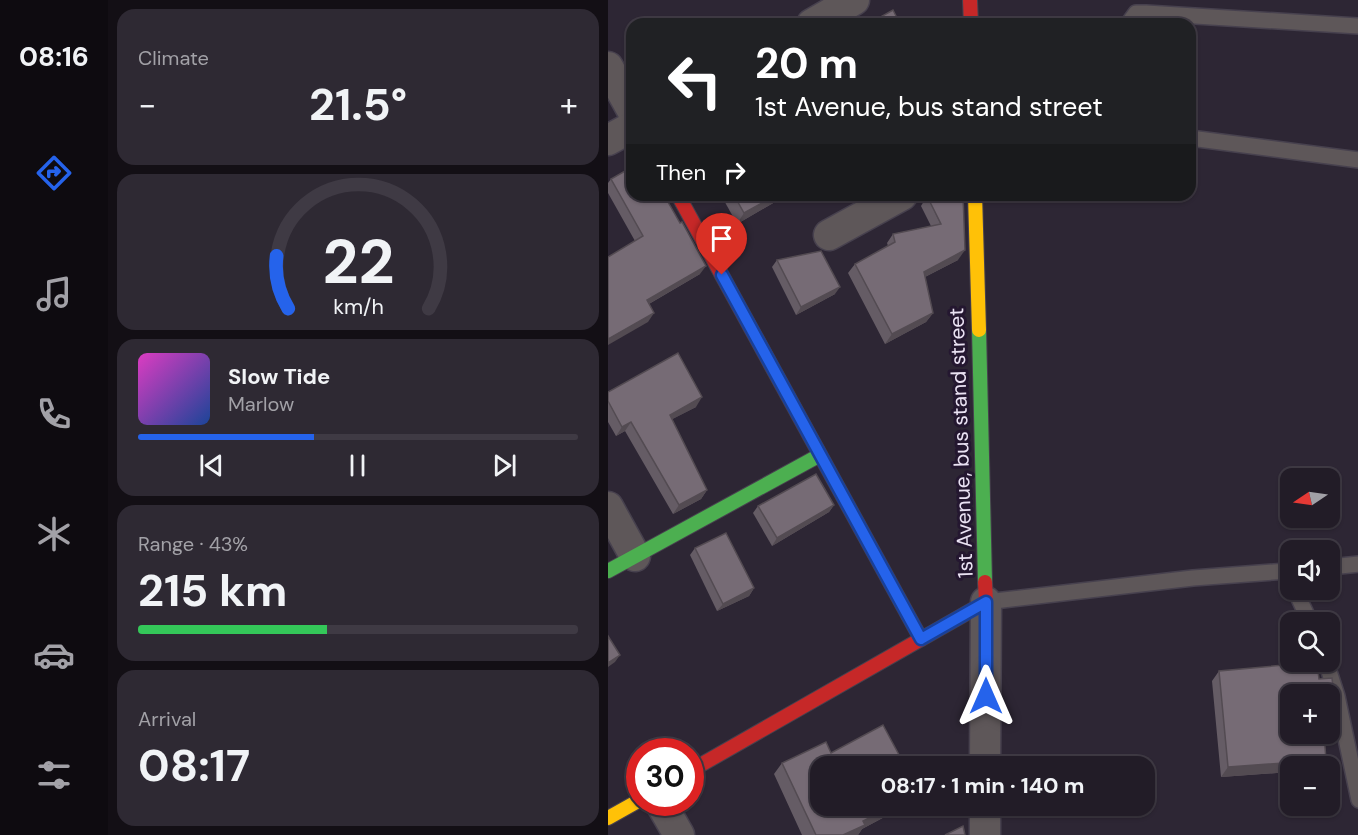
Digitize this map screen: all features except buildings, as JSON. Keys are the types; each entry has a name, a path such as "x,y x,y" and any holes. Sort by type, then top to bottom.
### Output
{"street":[{"path":"822,18 854,0"},
{"path":"971,0 971,18"},
{"path":"608,67 626,99"},
{"path":"608,140 626,130"},
{"path":"681,201 921,639"},
{"path":"829,235 891,201"},
{"name":"1st Avenue, bus stand street","path":"704,763 986,602 976,201"},
{"path":"608,571 820,455"},
{"path":"608,507 635,556"},
{"path":"985,756 986,602"},
{"path":"608,818 626,808"},
{"path":"668,816 679,835"},
{"path":"985,816 985,835"}],"lane":[{"path":"1132,18 1136,13 1146,13 1358,26"},
{"path":"1196,139 1358,160"},
{"path":"1340,566 1358,564"},
{"path":"986,602 1193,578 1280,574"},
{"path":"1329,672 1337,696 1358,800"}],"traffic: fast":[{"path":"979,330 985,582"},
{"path":"608,571 820,455"}],"traffic: slow":[{"path":"975,201 979,330"},
{"path":"608,818 626,808"}],"traffic: jam":[{"path":"970,0 971,18"},
{"path":"681,201 921,639"},
{"path":"704,763 986,602 985,582"}],"route":[{"path":"722,275 921,639 986,602 986,696"}]}
